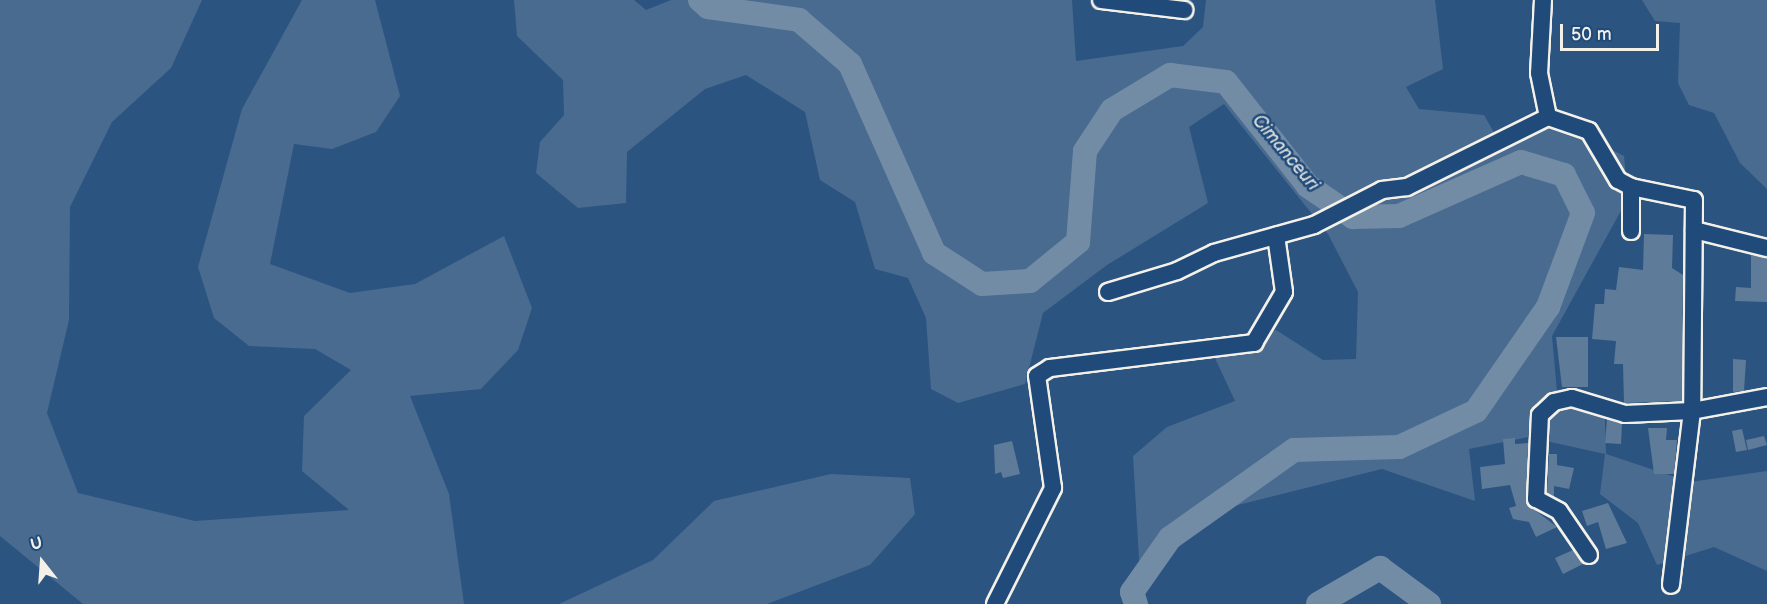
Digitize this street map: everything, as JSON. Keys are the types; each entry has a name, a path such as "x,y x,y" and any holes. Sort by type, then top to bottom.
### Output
{"street":[{"path":"1101,0 1184,10"},
{"path":"1543,0 1539,73 1548,117"},
{"path":"1108,292 1314,225 1382,190 1407,187 1548,117 1589,131 1618,180 1631,187 1694,200 1692,411 1671,585"},
{"path":"1631,187 1631,231"},
{"path":"1694,230 1767,248"},
{"path":"995,604 1053,488 1037,376 1050,368 1254,343 1284,292 1276,236"},
{"path":"1589,555 1559,511 1536,499 1540,415 1554,402 1572,398 1625,414 1692,411 1767,397"}],"shaded area":[{"path":"0,0 202,0 171,68 112,122 70,207 69,320 47,413 78,493 195,521 349,510 302,471 304,416 351,370 315,349 249,346 214,318 198,267 242,109 302,0 375,0 400,96 376,132 332,149 294,144 270,264 350,293 415,284 504,236 532,308 518,350 481,389 410,396 449,494 464,604 83,604 0,536"},
{"path":"514,0 634,0 646,10 671,0 1072,0 1076,61 1183,46 1203,27 1206,0 1435,0 1443,69 1406,87 1419,109 1484,115 1500,143 1562,125 1624,156 1628,198 1552,336 1557,392 1604,396 1606,454 1690,482 1767,471 1767,571 1714,547 1657,565 1638,523 1600,494 1605,454 1528,437 1469,449 1475,501 1382,469 1226,508 1140,576 1133,456 1167,427 1235,401 1214,356 1276,330 1323,360 1356,359 1358,292 1328,234 1224,104 1189,127 1208,203 1107,265 1043,313 1025,384 958,403 931,389 926,318 908,278 875,269 855,202 820,180 805,112 746,75 705,89 627,152 626,203 578,208 536,173 540,142 564,115 563,80 517,36"},
{"path":"1642,0 1767,0 1767,189 1740,163 1714,113 1689,105 1678,83 1680,23 1655,21"},
{"path":"831,474 910,478 915,514 870,565 767,604 559,604 653,560 714,501"}],"building":[{"path":"1644,234 1673,235 1672,268 1683,275 1682,401 1624,403 1623,364 1614,364 1616,341 1592,339 1595,304 1604,304 1605,289 1616,290 1619,267 1643,270"},
{"path":"1751,255 1767,258 1767,302 1735,301 1736,287 1751,288"},
{"path":"1556,337 1588,337 1588,387 1562,387"},
{"path":"1733,359 1746,360 1744,391 1733,392"},
{"path":"1607,419 1622,424 1621,444 1605,443"},
{"path":"1648,428 1667,428 1666,440 1677,440 1674,474 1654,474"},
{"path":"1742,429 1747,450 1736,452 1732,431"},
{"path":"1764,436 1767,445 1748,450 1746,440"},
{"path":"1515,438 1515,444 1528,443 1527,504 1557,527 1536,537 1529,522 1513,519 1509,508 1516,506 1510,485 1482,489 1480,467 1505,464 1503,439"},
{"path":"1012,441 1020,474 1003,478 1001,472 995,474 994,445"},
{"path":"1549,454 1557,454 1557,465 1574,468 1569,489 1554,486 1554,497 1547,493"},
{"path":"1608,503 1627,543 1606,549 1598,522 1587,526 1582,511"},
{"path":"1573,550 1583,564 1563,574 1555,558"}],"waterway":[{"name":"Cimanceuri","path":"700,0 708,7 799,20 850,64 934,253 982,284 1030,281 1078,242 1085,151 1112,110 1170,75 1226,82 1308,186 1353,217 1399,216 1521,162 1564,175 1583,213 1548,307 1476,411 1399,447 1294,450 1170,538 1132,592 1136,604"},
{"name":"Cimanceuri","path":"1318,604 1380,568 1429,604"}]}
